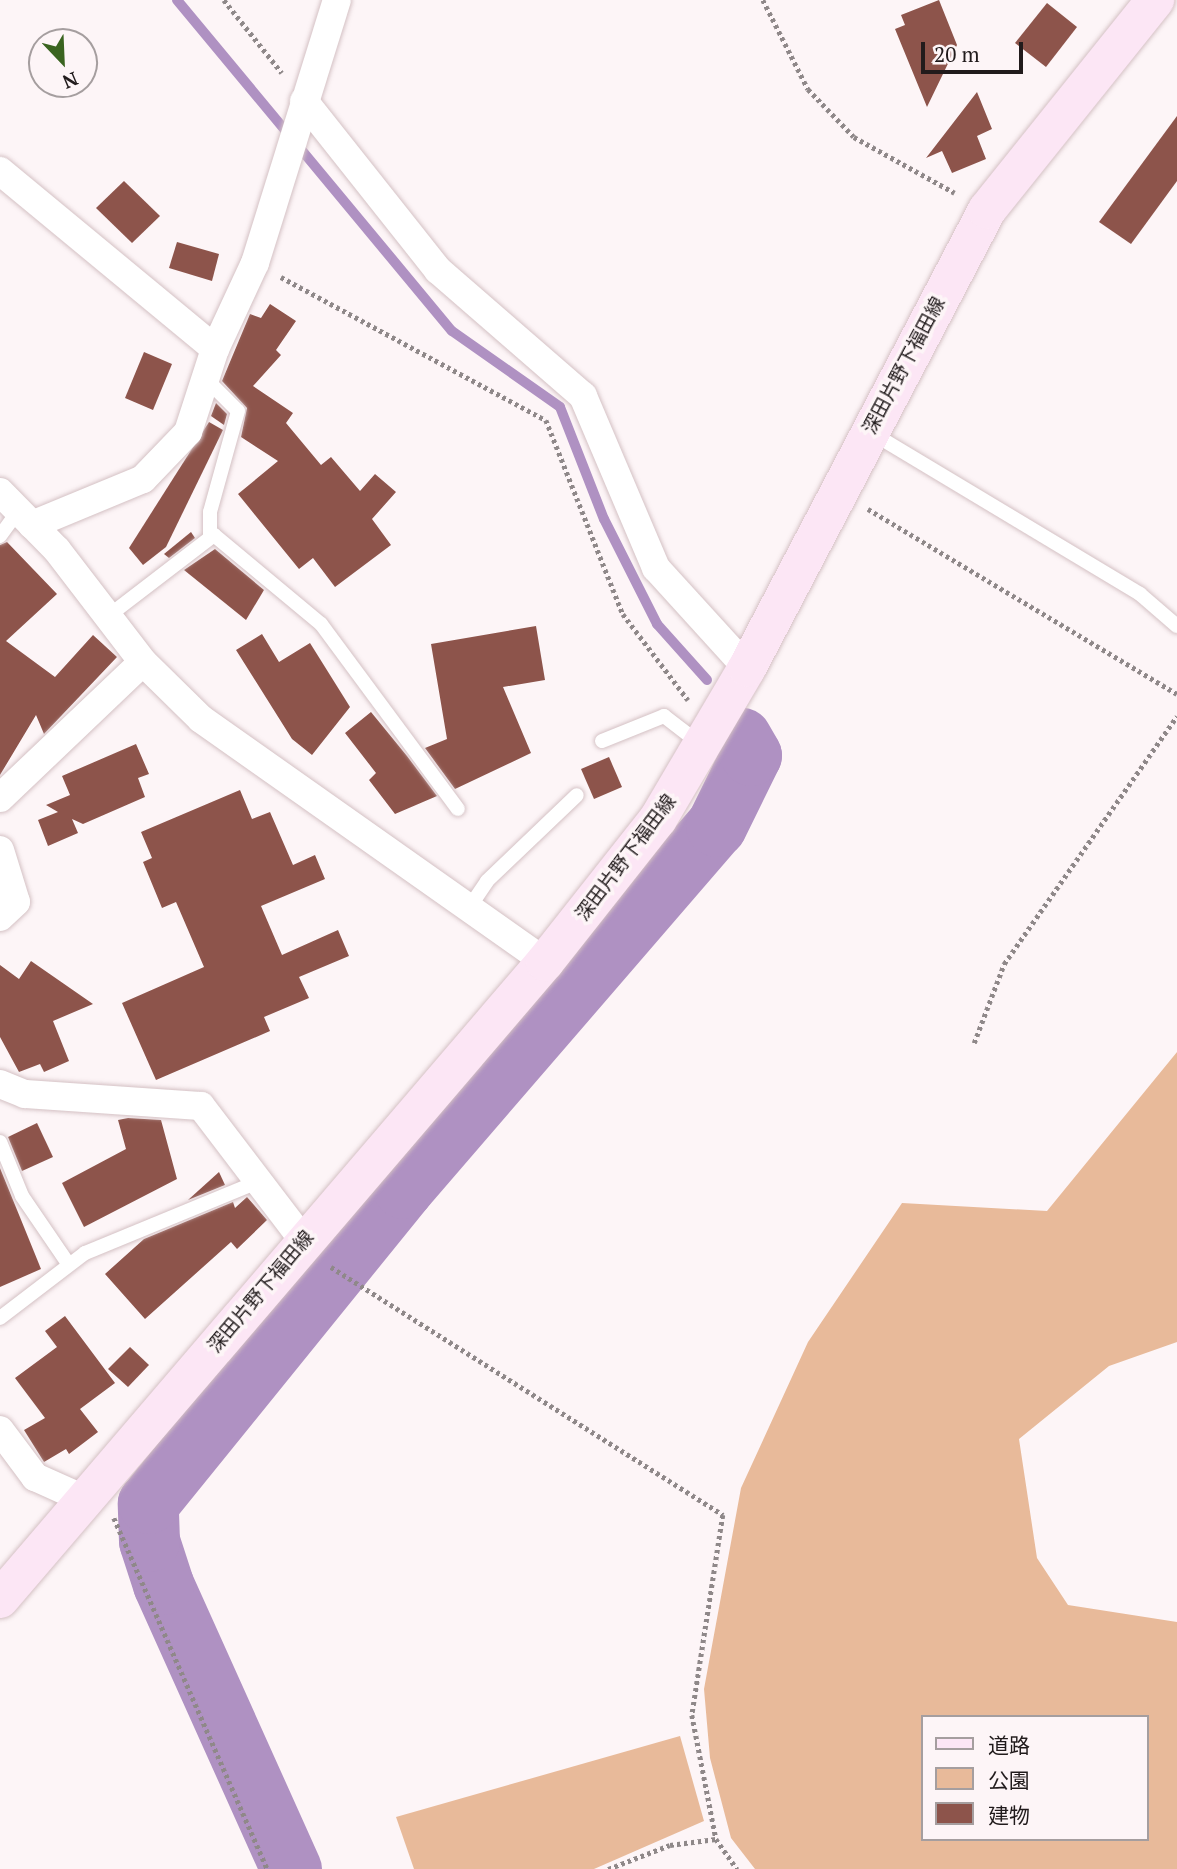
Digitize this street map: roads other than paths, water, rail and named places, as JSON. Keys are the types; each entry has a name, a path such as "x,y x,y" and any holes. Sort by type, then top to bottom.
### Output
{"main road":[{"name":"深田片野下福田線","path":"0,1599 303,1240 545,962 658,819 747,668 867,431 987,210 1156,0"}],"street":[{"path":"17,509 121,491 161,465 188,432 208,382 215,349 255,263 337,0"},
{"path":"304,101 438,270 583,396 656,568 747,668"},
{"path":"0,171 215,349"},
{"path":"17,509 111,614 143,662 201,719 545,962"},
{"path":"0,798 143,662"},
{"path":"0,850 16,902 0,917"},
{"path":"3,1095 201,1106 303,1240"},
{"path":"0,1430 35,1477 89,1494"}],"lane":[{"path":"208,382 238,411 210,512 210,536"},
{"path":"867,431 1140,594 1177,626"},
{"path":"0,536 17,509"},
{"path":"111,614 210,536"},
{"path":"210,536 236,549 321,624 458,809"},
{"path":"602,741 664,716 707,738"},
{"path":"469,908 487,881 577,795"},
{"path":"0,1142 22,1196 69,1265"},
{"path":"0,1318 69,1265 257,1182"}],"waterway":[{"path":"177,0 452,331 560,407 604,519 657,624 707,680"},
{"path":"291,1869 163,1584 149,1541 148,1503 403,1188 716,826 751,755 741,738"}]}
